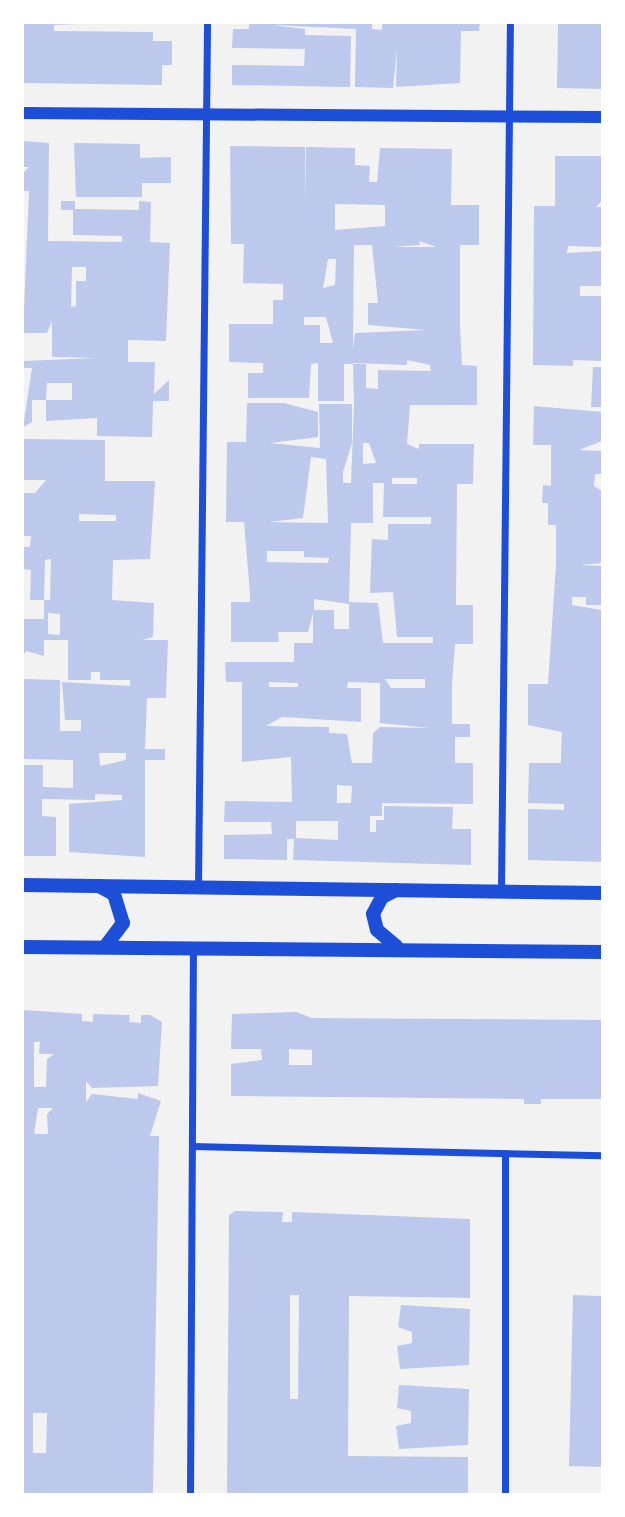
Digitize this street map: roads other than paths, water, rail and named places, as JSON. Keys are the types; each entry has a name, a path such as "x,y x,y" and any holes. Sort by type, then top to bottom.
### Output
{"main road":[{"path":"23,885 401,888 602,893"},
{"path":"99,886 114,894 123,923 105,947"},
{"path":"396,946 377,930 373,914 382,897 401,888"},
{"path":"23,947 396,946 602,952"}],"street":[{"path":"198,887 206,23"},
{"path":"501,890 510,23"},
{"path":"23,113 602,117"},
{"path":"190,1494 193,947"},
{"path":"192,1146 602,1154"},
{"path":"505,1153 505,1494"}]}
